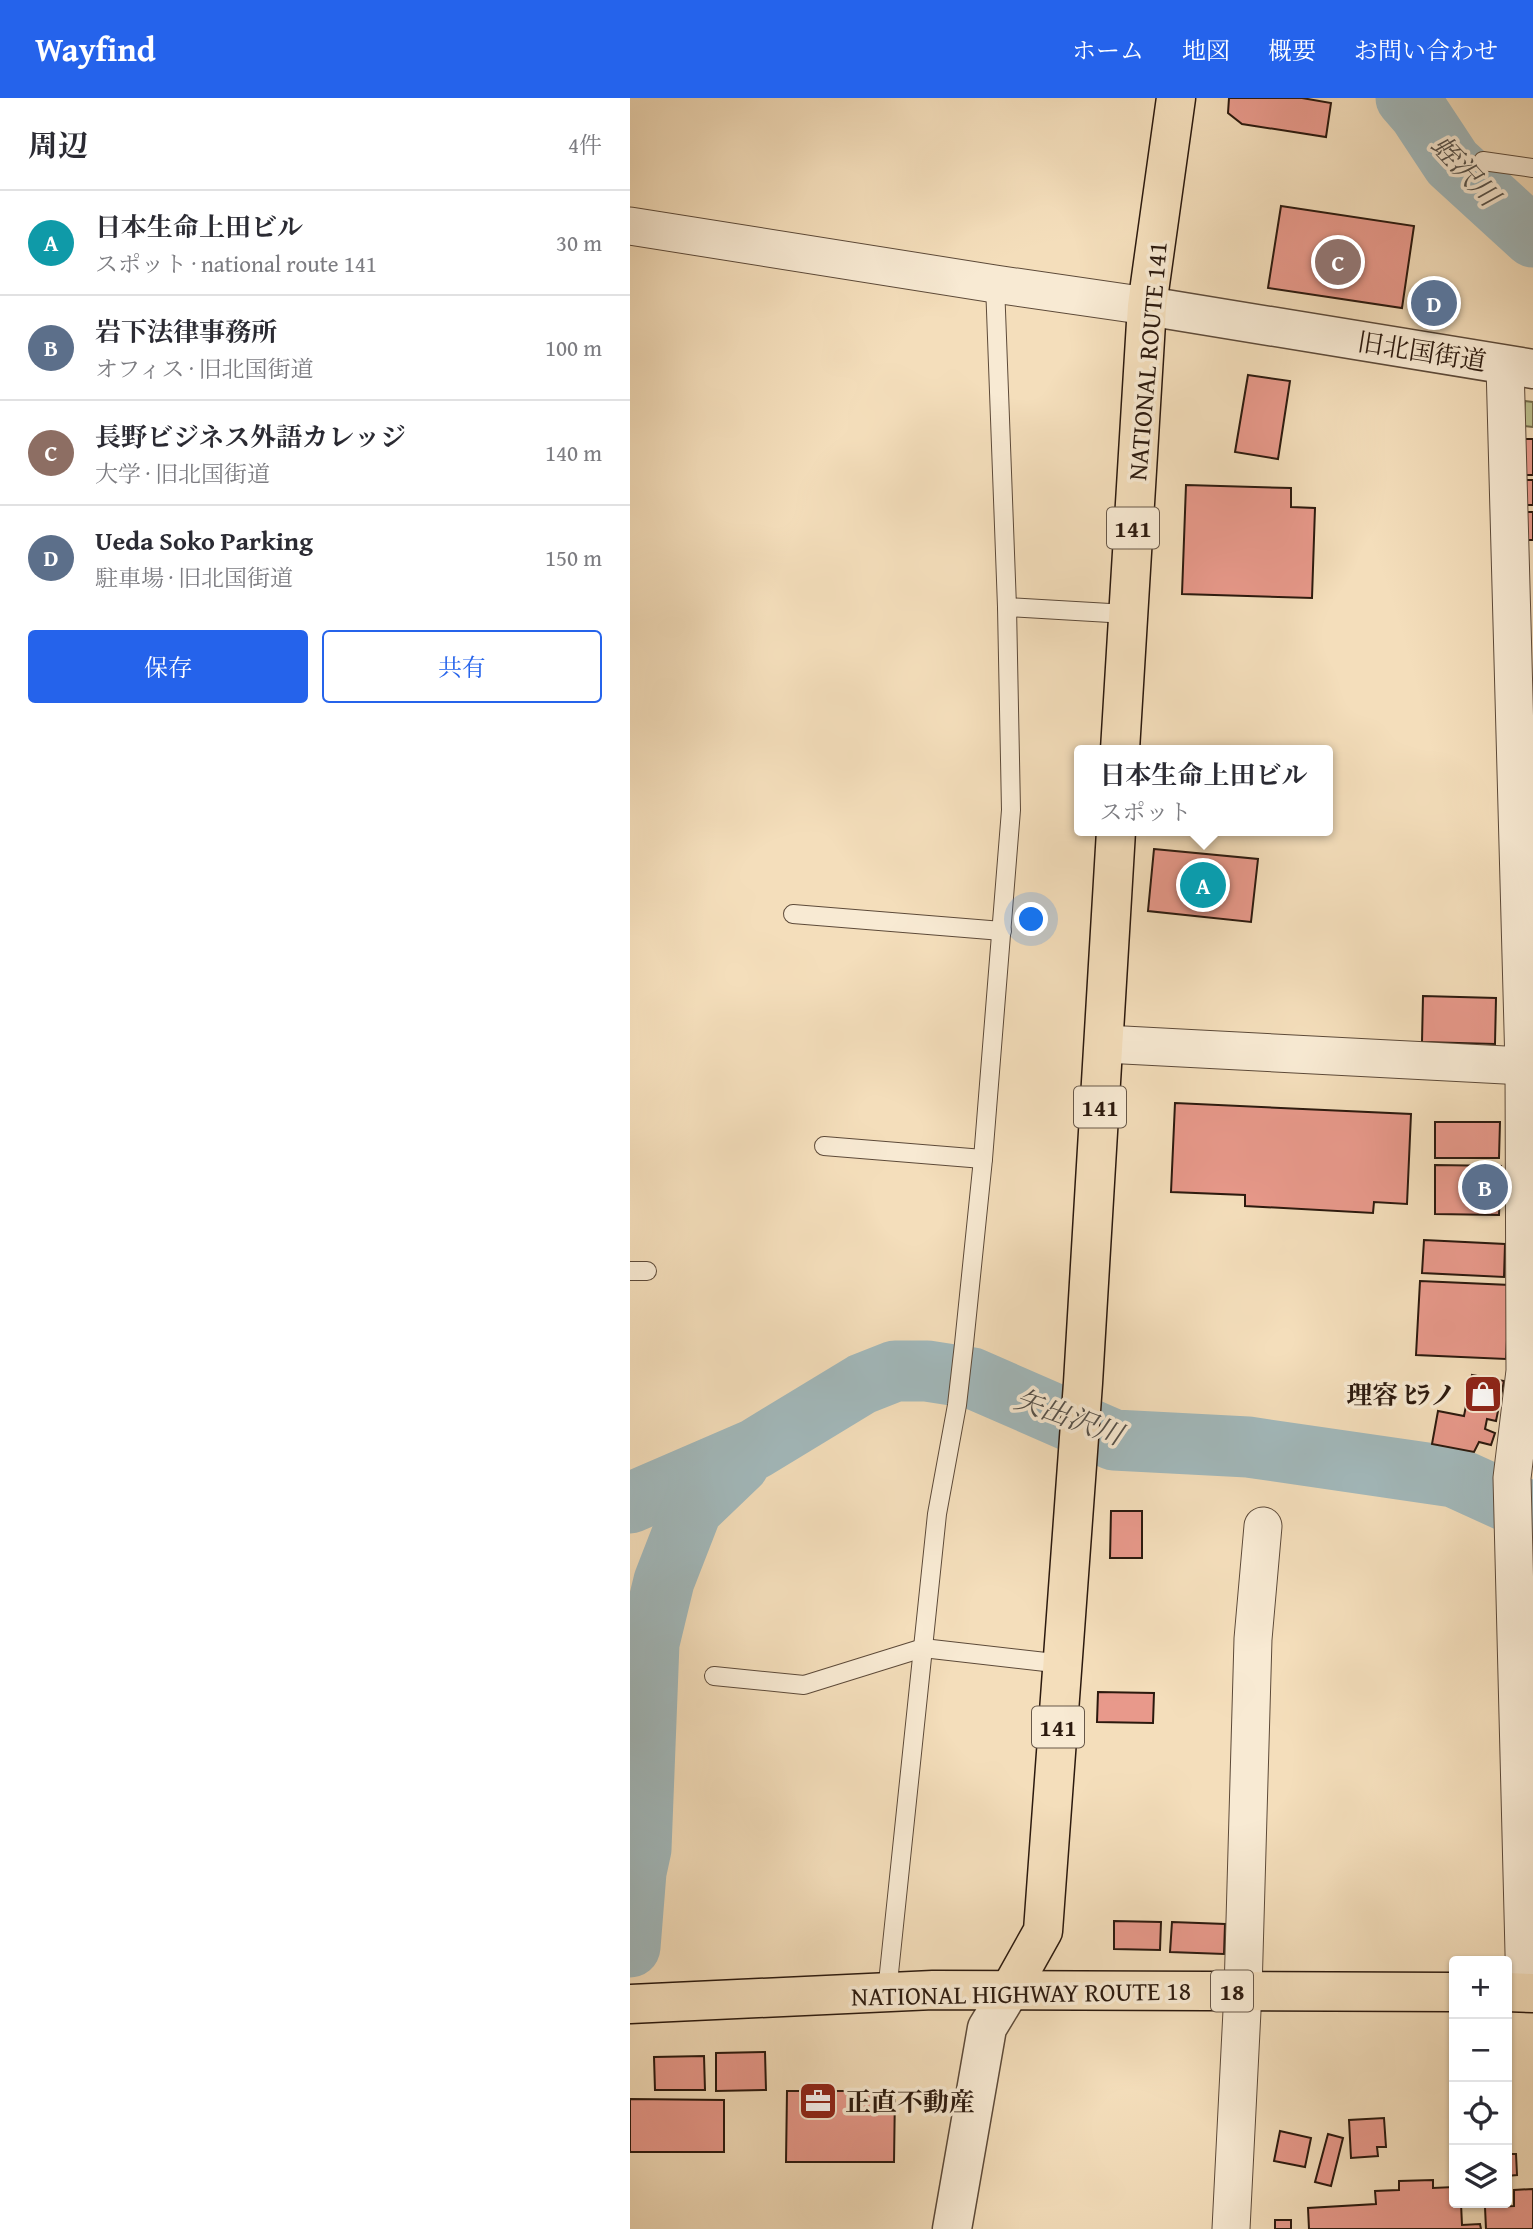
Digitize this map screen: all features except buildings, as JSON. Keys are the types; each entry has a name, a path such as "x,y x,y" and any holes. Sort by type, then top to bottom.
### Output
{"highway":[{"name":"NATIONAL ROUTE 141","path":"1120,745 1147,306 1176,98"},
{"name":"141","path":"1010,1990 1044,1931 1083,1383 1116,836"},
{"name":"NATIONAL HIGHWAY ROUTE 18","path":"630,2004 887,1992 1010,1990 1449,1992"}],"street":[{"path":"630,226 1147,306"},
{"name":"旧北国街道","path":"1147,306 1519,367 1525,1371 1528,1389 1512,1478 1522,1992"},
{"path":"1105,1044 1524,1066"},
{"path":"1231,2229 1242,1991 1253,1639 1263,1526"},
{"path":"952,2229 987,2028 1010,1990"}],"lane":[{"path":"1483,161 1533,168"},
{"path":"887,1992 937,1514 957,1405 964,1344 983,1159 1011,810 1007,607 995,284"},
{"path":"1007,607 1128,614"},
{"path":"793,914 1002,931"},
{"path":"824,1146 983,1159"},
{"path":"715,1676 804,1685 923,1648 1063,1664"}],"green space":[{"path":"1525,401 1533,402 1533,427 1523,426"}],"waterway":[{"name":"蛭沢川","path":"1406,98 1452,163 1533,237"},
{"name":"矢出沢川","path":"630,1503 755,1449 862,1384 895,1371 927,1371 972,1378 1114,1440 1248,1447 1454,1477 1533,1513"},
{"path":"630,1947 636,1872 641,1849 649,1643 664,1581 692,1509 739,1464"}],"place":[{"name":"長野ビジネス外語カレッジ","path":"1338,262"},
{"name":"Ueda Soko Parking","path":"1434,303"},
{"name":"日本生命上田ビル","path":"1203,885"},
{"name":"岩下法律事務所","path":"1485,1187"},
{"name":"理容 ﾋﾗノ","path":"1483,1394"},
{"name":"正直不動産","path":"818,2101"}]}
